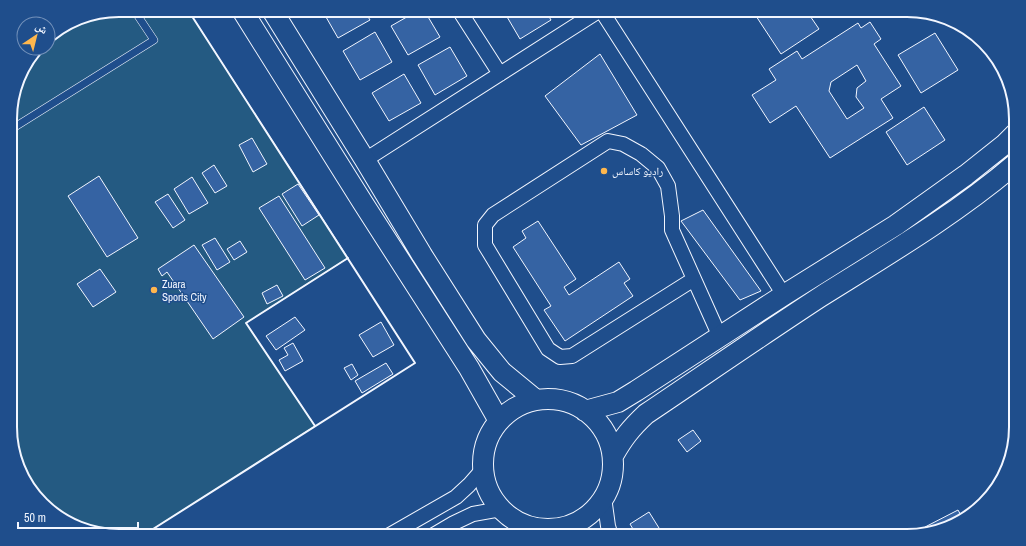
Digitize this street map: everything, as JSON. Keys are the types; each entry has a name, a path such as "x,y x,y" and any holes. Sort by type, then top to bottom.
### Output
{"street":[{"path":"246,17 469,368 499,421"},
{"path":"276,17 422,255 476,340 502,372 536,400"},
{"path":"463,17 500,74"},
{"path":"365,160 590,17"},
{"path":"605,17 784,295"},
{"path":"585,411 618,402 896,225 966,175 1009,140"},
{"path":"694,279 572,356 560,357 548,349 484,244 485,225 493,215 608,141 623,144 641,154 658,168 668,186 672,216 672,230 694,279 720,337"},
{"path":"612,456 624,437 646,414 799,311 925,231 978,194 1009,169"},
{"path":"966,175 978,194"},
{"path":"546,529 518,522 501,509 492,497 486,483 483,469 484,451 489,435 499,421 510,411 522,404 536,400 562,400 585,411 598,423 608,438 612,456 612,477 604,497 586,517 571,529"},
{"path":"400,529 456,496 469,485 483,469"},
{"path":"604,497 609,529"},
{"path":"444,529 473,514 501,509"}],"lane":[{"path":"17,126 154,40 139,17"}],"shaded area":[{"name":"Zuara Sports City","path":"113,17 193,17 348,258 246,323 315,426 153,529 113,529 99,527 86,524 63,512 42,494 28,472 20,453 17,427 17,113 20,93 34,63 39,56 56,56 56,39 68,31 93,20"}],"building":[{"path":"326,17 368,17 370,20 338,38"},
{"path":"407,17 428,17 440,37 408,55 391,26"},
{"path":"507,17 549,17 551,20 520,39"},
{"path":"757,17 811,17 819,29 781,54"},
{"path":"870,22 881,39 874,44 901,86 881,99 893,118 830,158 796,106 770,123 752,95 776,80 769,69 797,51 802,59 858,23 861,28","holes":["857,65 866,81 857,88 856,97 864,108 847,119 829,91 831,82"]},
{"path":"375,32 392,62 360,80 343,51"},
{"path":"935,33 958,70 921,93 898,55"},
{"path":"450,47 467,76 435,95 418,65"},
{"path":"600,54 637,115 581,145 545,96"},
{"path":"404,74 421,103 389,121 372,93"},
{"path":"924,107 945,140 907,165 886,132"},
{"path":"252,138 267,164 253,172 239,145"},
{"path":"214,165 227,186 215,193 202,173"},
{"path":"99,176 138,238 107,257 68,196"},
{"path":"192,177 208,203 189,214 174,189"},
{"path":"298,184 319,215 302,226 282,194"},
{"path":"168,194 185,220 173,228 155,202"},
{"path":"279,196 325,268 305,280 259,208"},
{"path":"703,210 761,291 740,300 681,221"},
{"path":"538,221 576,279 564,287 569,295 619,262 630,279 624,283 633,296 565,341 544,310 551,306 513,247 526,238 522,231"},
{"path":"215,238 230,262 217,270 202,245"},
{"path":"240,241 247,252 234,260 227,249"},
{"path":"194,245 244,317 213,339 167,272 162,276 158,269"},
{"path":"100,269 116,292 93,307 77,284"},
{"path":"277,285 283,296 267,304 262,293"},
{"path":"295,317 305,330 276,350 266,336"},
{"path":"381,322 394,345 373,357 359,335"},
{"path":"293,343 303,361 285,371 279,360 288,355 284,348"},
{"path":"386,363 393,374 362,393 355,381"},
{"path":"352,364 358,375 351,380 344,368"},
{"path":"693,430 701,441 687,452 678,440"},
{"path":"958,510 960,514 940,524 925,527"},
{"path":"649,512 660,529 633,529 630,524"}],"wall":[{"path":"153,529 415,363 193,17"},
{"path":"315,426 246,323 348,258"}],"place":[{"name":"راديو كاساس","path":"604,171"},
{"name":"Zuara Sports City","path":"154,290"}]}
